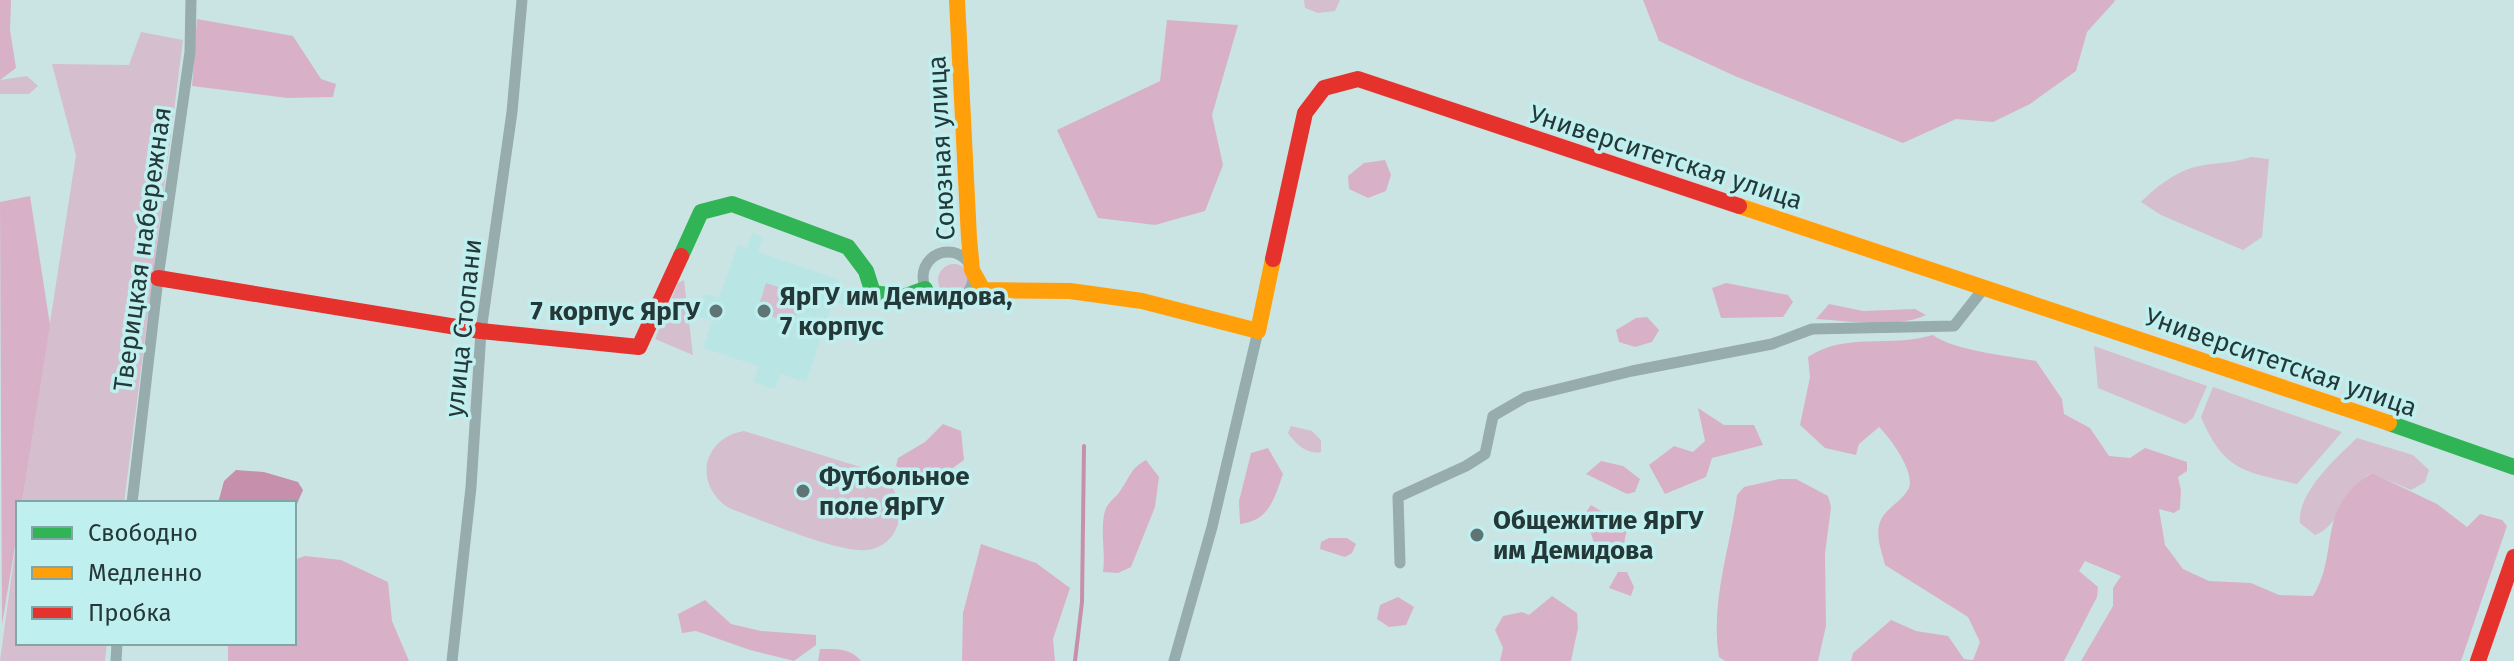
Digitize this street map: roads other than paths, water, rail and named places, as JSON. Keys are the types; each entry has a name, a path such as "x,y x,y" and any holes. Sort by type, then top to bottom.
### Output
{"street":[{"name":"Тверицкая набережная","path":"132,501 158,278 190,52 191,0"},
{"name":"улица Стопани","path":"452,661 471,487 481,331 512,112 522,0"},
{"name":"Союзная улица","path":"957,0 975,291"},
{"name":"Университетская улица","path":"1258,331 1305,113 1324,88 1358,79 2286,387 2514,467"},
{"path":"158,278 481,331 639,347 701,212 732,204 848,247 866,271 873,293 903,297 925,289"},
{"path":"925,289 925,265 938,253 955,253 969,262 972,270"},
{"path":"1400,563 1398,497 1485,454 1493,416 1526,397 1632,371 1772,344 1812,329 1954,326 1984,288"},
{"path":"925,289 946,303 975,291 1070,291 1142,301 1258,331 1212,527 1174,661"},
{"path":"2478,661 2514,557"}],"waterway":[{"path":"1075,661 1082,602 1084,446"}],"place":[{"name":"7 корпус ЯрГУ","path":"716,311"},
{"name":"ЯрГУ им Демидова, 7 корпус","path":"764,311"},
{"name":"Футбольное поле ЯрГУ","path":"803,491"},
{"name":"Общежитие ЯрГУ им Демидова","path":"1477,535"}]}
